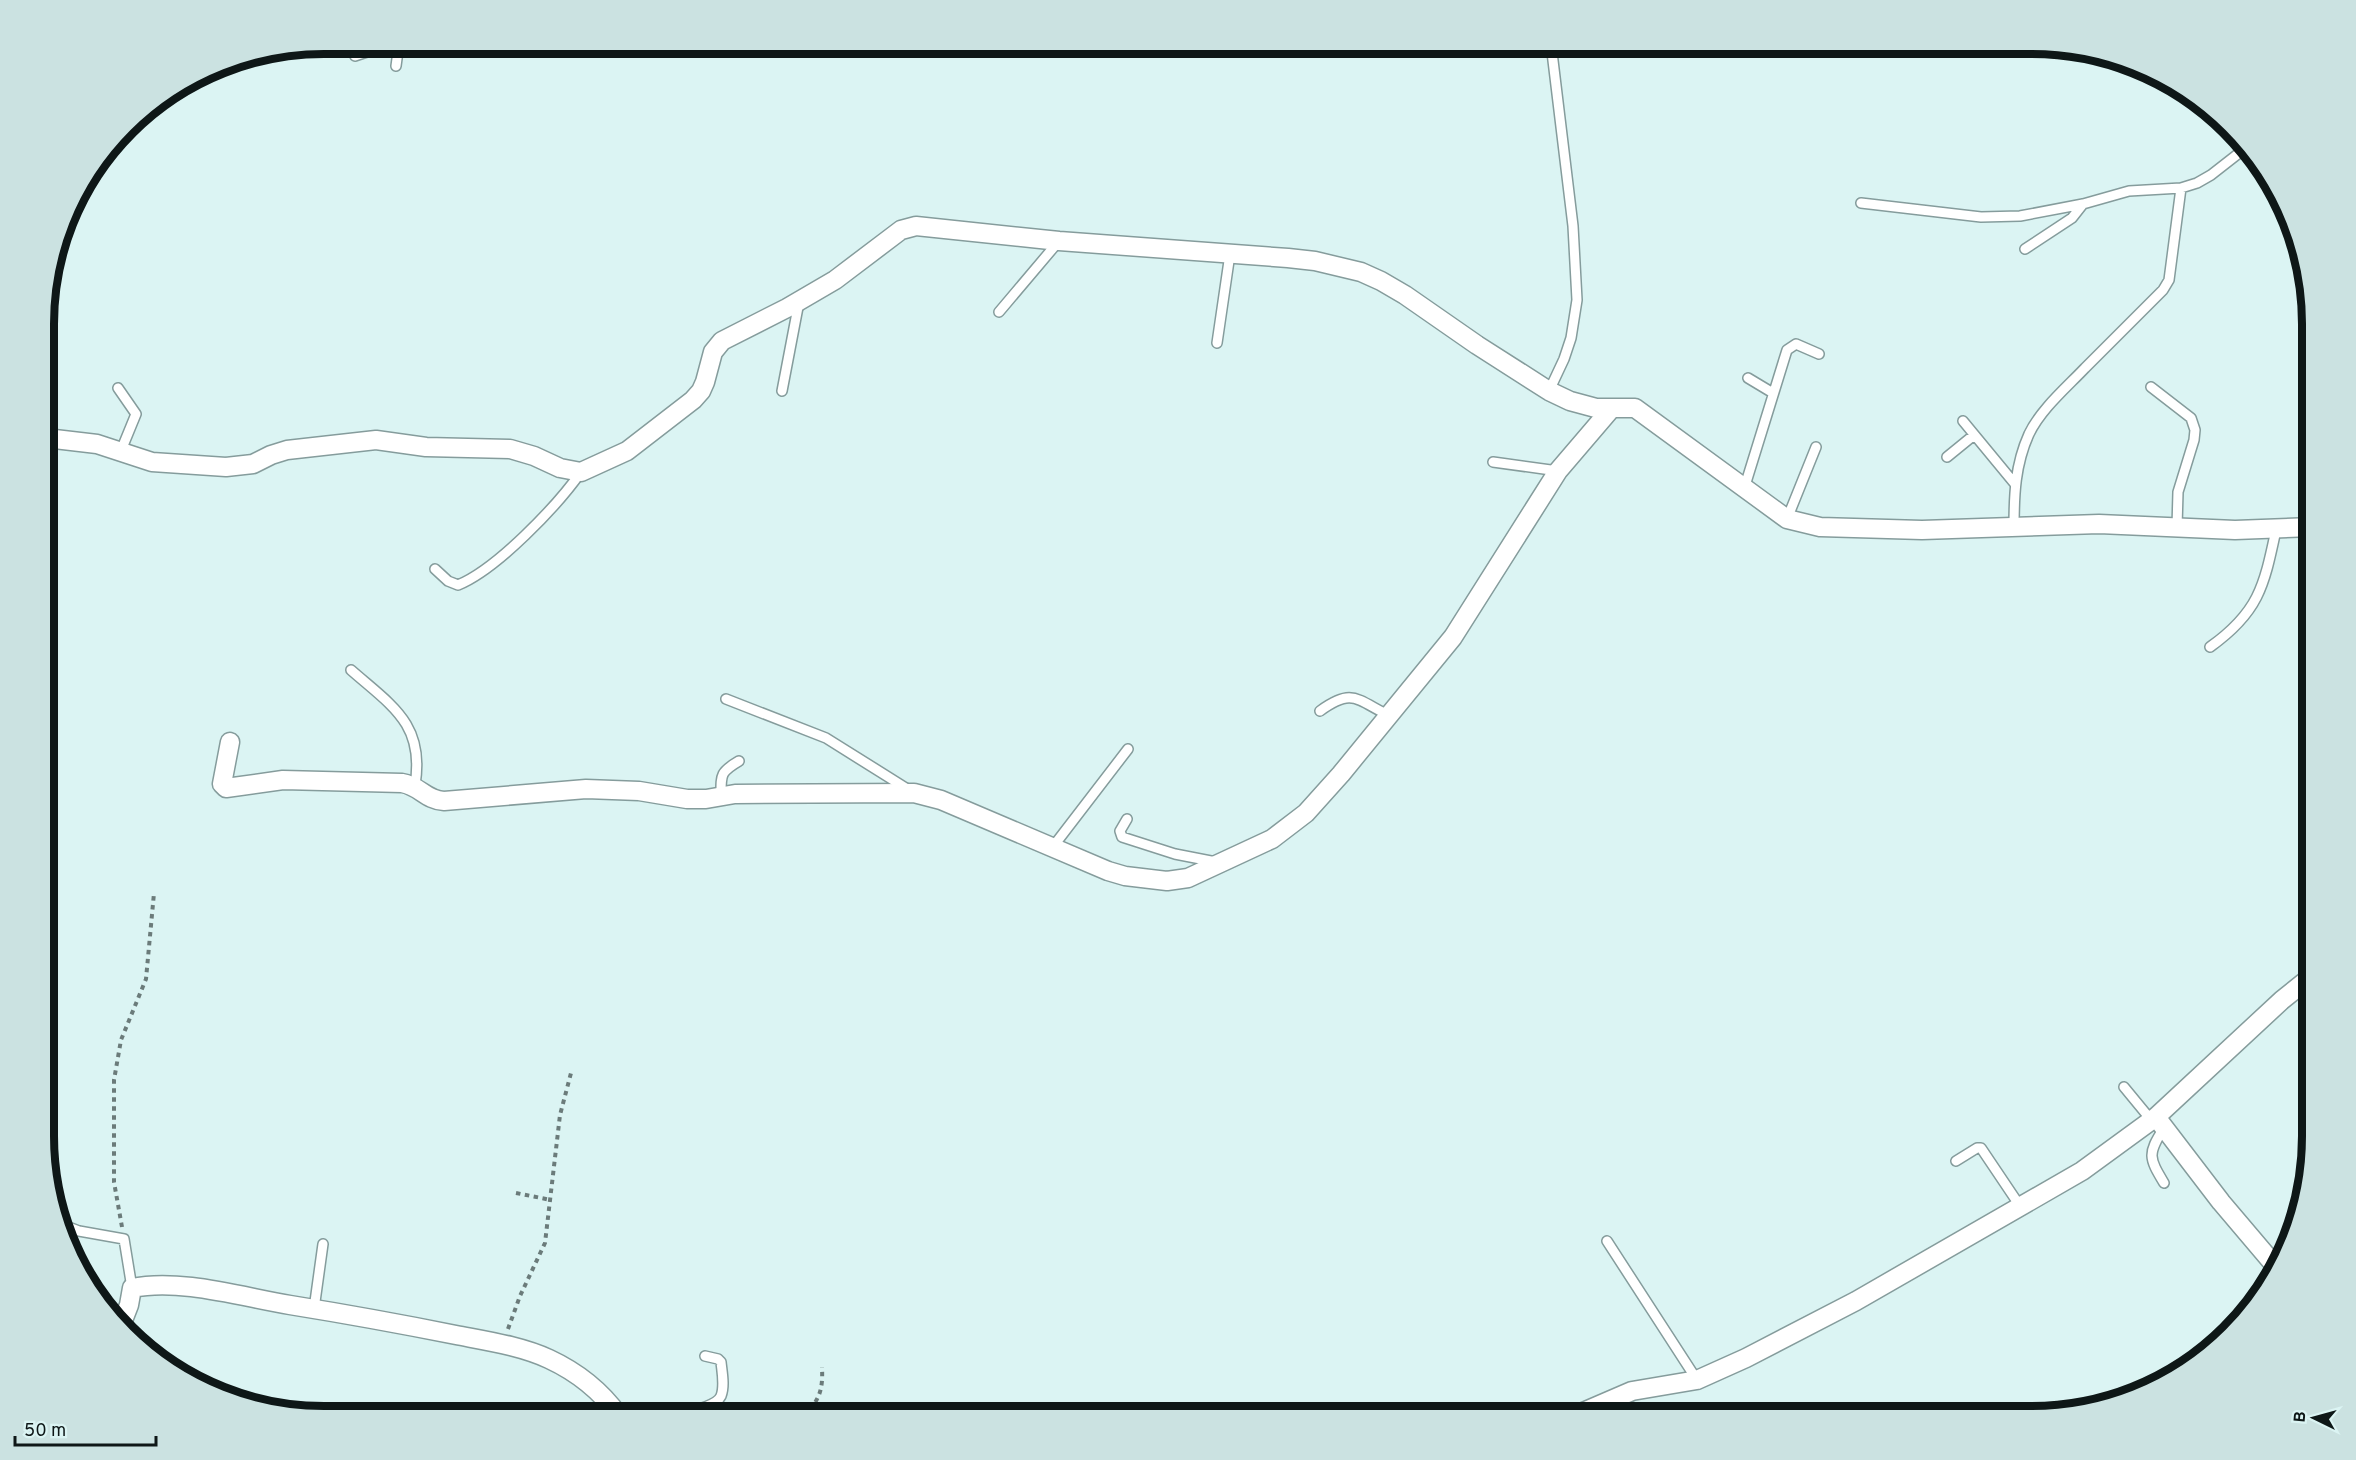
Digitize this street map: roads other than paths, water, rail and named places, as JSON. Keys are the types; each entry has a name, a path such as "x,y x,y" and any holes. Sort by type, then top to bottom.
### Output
{"street":[{"path":"54,439 97,444 152,462 243,467 287,450 388,441 426,447 510,449 534,456 560,468 581,472 627,451 693,400 705,382 716,346 835,280 909,226 1059,241 1315,261 1361,272 1406,295 1477,345 1570,402 1611,409 1635,408 1787,519 1820,527 1922,530 2099,524 2235,530 2302,528"},
{"path":"230,742 222,784 226,788 283,780 402,783 415,785 429,798 444,801 586,789 639,791 687,799 748,794 914,793 941,800 1108,871 1125,876 1167,881 1188,878 1272,839 1306,813 1341,774 1453,637 1558,471 1611,409"},
{"path":"1597,1406 1632,1391 1697,1380 1746,1358 1856,1301 2082,1171 2157,1122 2282,1000 2302,984"},
{"path":"2157,1122 2271,1262"},
{"path":"124,1317 132,1288 147,1285 186,1288 314,1309 502,1344 549,1359 586,1381 611,1406"}],"lane":[{"path":"355,56 361,54"},
{"path":"396,66 398,54"},
{"path":"1549,391 1571,338 1577,300 1573,226 1552,54"},
{"path":"1861,203 1981,218 2020,216 2083,204 2129,191 2181,188 2211,175 2240,152"},
{"path":"2014,528 2015,484 2025,445 2038,421 2071,383 2163,290 2169,280 2181,188"},
{"path":"2025,249 2072,218 2083,204"},
{"path":"999,312 1059,241"},
{"path":"1217,343 1230,254"},
{"path":"782,391 800,301"},
{"path":"1744,489 1790,346 1796,344 1819,354"},
{"path":"1748,378 1773,393"},
{"path":"2151,387 2191,418 2195,430 2194,441 2178,492 2177,527"},
{"path":"118,388 136,414 120,453"},
{"path":"1963,421 2015,484"},
{"path":"1947,457 1974,435"},
{"path":"1787,519 1816,447"},
{"path":"1493,462 1558,471"},
{"path":"435,569 448,581 458,585 486,568 558,503 581,472"},
{"path":"2210,647 2235,627 2249,612 2261,592 2276,530"},
{"path":"351,670 398,711 412,734 417,749 418,764 415,785"},
{"path":"1320,711 1342,697 1354,698 1388,715"},
{"path":"726,699 826,738 914,793"},
{"path":"1052,848 1128,749"},
{"path":"721,796 721,777 726,769 739,761"},
{"path":"1127,819 1120,831 1122,837 1175,854 1220,863"},
{"path":"2124,1087 2157,1122 2157,1140 2151,1158 2164,1183"},
{"path":"1956,1161 1977,1148 1981,1149 2020,1206"},
{"path":"70,1228 124,1239 132,1288"},
{"path":"1607,1241 1697,1380"},
{"path":"314,1309 323,1244"},
{"path":"703,1406 721,1397 723,1386 721,1362 705,1356"}]}
